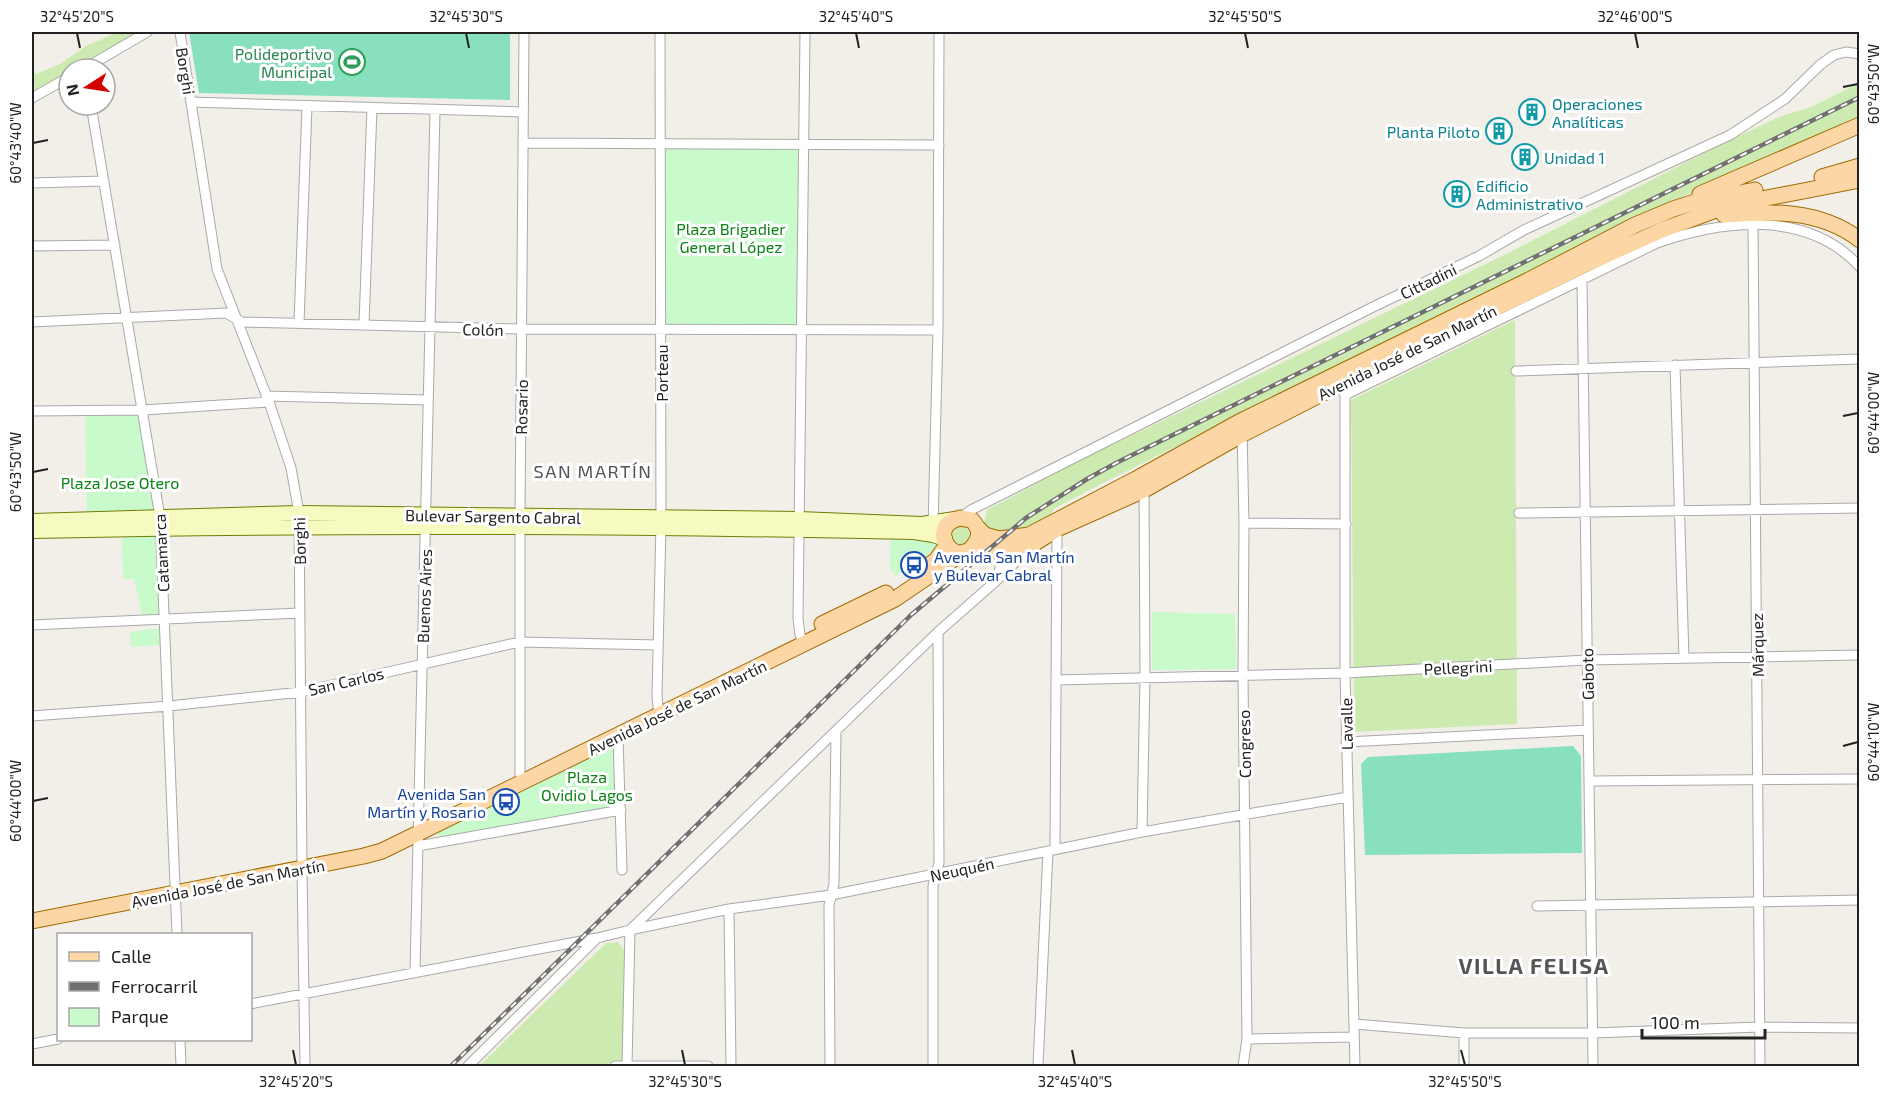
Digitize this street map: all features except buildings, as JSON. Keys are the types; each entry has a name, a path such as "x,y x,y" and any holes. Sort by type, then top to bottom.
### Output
{"main road":[{"path":"1635,225 1666,208 1860,125"},
{"name":"Avenida José de San Martín","path":"977,527 985,535 999,539 1029,534 1241,428 1635,225 1673,209 1698,201 1840,173 1860,166"},
{"name":"Avenida José de San Martín","path":"418,835 522,778 803,640 895,599 965,552 998,550 1036,543 1057,530 1144,490 1241,428 1345,389 1582,266 1640,239 1741,203 1860,180"},
{"path":"1694,218 1757,213 1797,215 1832,223 1860,240"},
{"path":"958,518 972,520 979,535 977,541 965,552 950,550 939,536 958,518"},
{"name":"Bulevar Sargento Cabral","path":"32,521 160,523 299,520 799,524 939,536"},
{"name":"Bulevar Sargento Cabral","path":"32,531 160,523"},
{"name":"Avenida José de San Martín","path":"803,640 890,591 936,560 939,536"},
{"name":"Avenida José de San Martín","path":"32,912 302,864 418,835 522,778 618,736 660,710"},
{"name":"Avenida José de San Martín","path":"32,921 176,888"}],"street":[{"path":"104,57 147,32"},
{"name":"Borghi","path":"180,32 217,269 268,399 291,468 299,520 305,1066"},
{"name":"Rosario","path":"522,778 519,642 524,32"},
{"name":"Porteau","path":"660,32 661,329 658,645 660,710"},
{"path":"803,640 798,618 805,32"},
{"path":"939,32 939,536"},
{"name":"Cittadini","path":"958,518 1363,312 1479,256 1524,230 1730,135 1785,99 1820,65 1834,55 1846,52 1860,54"},
{"path":"32,98 57,84"},
{"path":"191,102 523,112"},
{"path":"299,322 307,106"},
{"path":"364,324 372,108"},
{"name":"Buenos Aires","path":"415,972 435,111"},
{"name":"Catamarca","path":"93,117 160,523 177,933"},
{"path":"523,143 939,145"},
{"path":"32,183 104,181"},
{"name":"Márquez","path":"1753,224 1760,1066"},
{"path":"1345,389 1582,281 1657,243 1680,235 1726,225 1785,226 1809,233 1832,244 1860,267"},
{"path":"32,246 115,245"},
{"name":"Gaboto","path":"1582,281 1593,1066"},
{"name":"Colón","path":"32,322 225,313 242,322 430,327 938,330"},
{"path":"1516,371 1860,359"},
{"path":"1675,365 1684,658"},
{"name":"Lavalle","path":"1345,389 1346,742 1355,1066"},
{"path":"32,411 143,410 268,399 428,400"},
{"name":"Congreso","path":"1241,428 1244,523 1243,675 1247,1039 1243,1066"},
{"path":"1142,832 1145,677 1144,490"},
{"path":"977,527 980,512 987,503"},
{"path":"1519,513 1860,508"},
{"path":"1244,523 1346,524"},
{"path":"1038,1066 1051,850 1056,680 1057,530"},
{"path":"627,1066 630,930 938,632 1036,543 1051,549 1057,558"},
{"path":"996,581 1001,564 998,550"},
{"path":"32,625 165,621 300,613"},
{"path":"933,1066 933,886 939,863 938,632"},
{"name":"San Carlos","path":"32,716 169,706 301,692 519,642 658,645"},
{"name":"Pellegrini","path":"1056,680 1345,673 1587,660 1860,655"},
{"path":"1346,742 1588,730"},
{"path":"830,1066 830,905 834,884 836,731"},
{"path":"618,736 622,870"},
{"path":"1589,781 1860,779"},
{"name":"Neuquén","path":"252,1004 578,942 729,909 831,895 1142,832 1348,797"},
{"path":"418,835 446,841 621,810"},
{"path":"441,824 437,830 446,841"},
{"path":"1537,906 1860,900"},
{"path":"729,909 731,1066"},
{"path":"468,1066 597,938"},
{"path":"1354,1024 1464,1033 1592,1033 1760,1027 1860,1028"},
{"path":"1464,1033 1464,1066"},
{"path":"1247,1039 1354,1037"},
{"path":"32,1044 57,1039"},
{"path":"180,1041 181,1066"},
{"path":"615,1066 708,1066"}],"green space":[{"path":"118,32 147,32 104,57 70,57 86,46"},
{"name":"Polideportivo Municipal","path":"189,32 510,32 510,100 199,93"},
{"path":"57,65 57,84 32,98 32,71 36,74"},
{"path":"1859,83 1859,116 1619,226 1473,305 1328,371 1107,481 1055,508 1049,516 1026,528 998,533 989,531 984,522 987,510 1065,468 1500,257 1716,147 1781,116 1811,107"},
{"name":"Plaza Brigadier General López","path":"659,143 804,145 802,329 661,329"},
{"path":"1515,320 1517,724 1354,732 1351,400"},
{"name":"Plaza Jose Otero","path":"143,410 160,517 87,519 85,411"},
{"path":"956,525 971,526 973,541 956,547 948,532"},
{"path":"891,535 935,539 937,546 935,550 895,576 890,567"},
{"path":"158,536 161,619 143,619 134,579 123,579 122,538"},
{"path":"1152,612 1235,614 1236,669 1152,670"},
{"path":"162,628 163,645 131,647 130,632"},
{"name":"Plaza Ovidio Lagos","path":"618,736 621,810 446,841 439,835 437,830"},
{"path":"1573,746 1581,756 1582,853 1365,855 1361,764 1368,757"},
{"path":"618,942 624,950 626,1062 586,1066 479,1066 606,943"}],"railway":[{"path":"451,1066 911,615 1026,518 1118,462 1860,97"}],"place":[{"name":"Polideportivo Municipal","path":"352,62"},
{"name":"Operaciones Analíticas","path":"1532,112"},
{"name":"Planta Piloto","path":"1499,131"},
{"name":"Unidad 1","path":"1525,157"},
{"name":"Edificio Administrativo","path":"1457,194"},
{"name":"Avenida San Martín y Bulevar Cabral","path":"914,565"},
{"name":"Avenida San Martín y Rosario","path":"506,802"}],"district":[{"name":"SAN MARTÍN","path":"593,471"},
{"name":"VILLA FELISA","path":"1534,965"}]}
